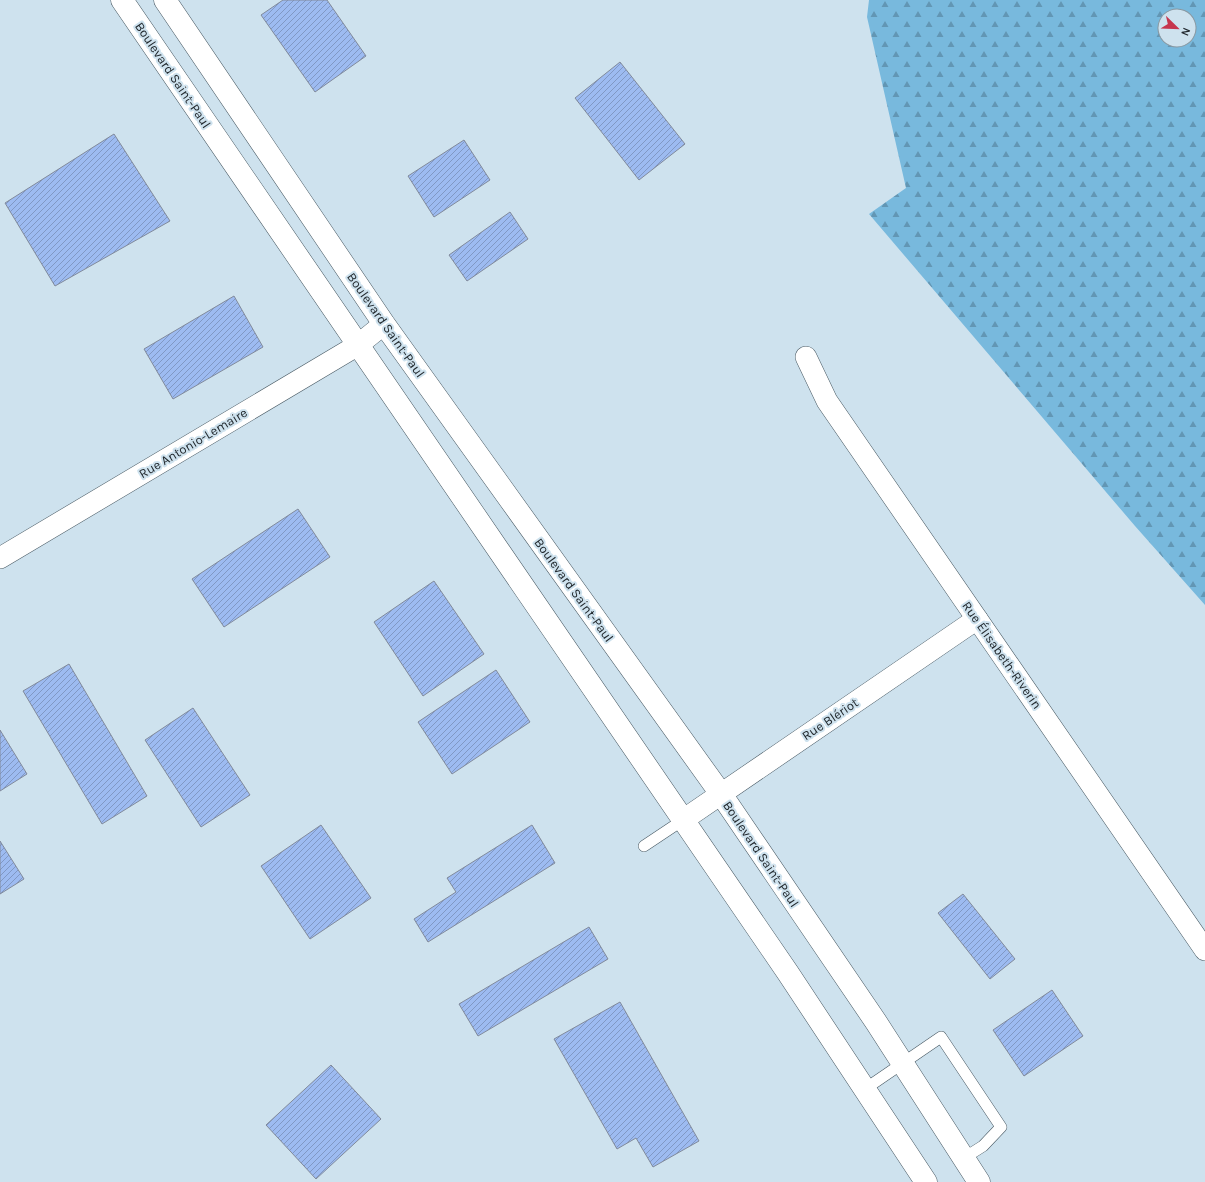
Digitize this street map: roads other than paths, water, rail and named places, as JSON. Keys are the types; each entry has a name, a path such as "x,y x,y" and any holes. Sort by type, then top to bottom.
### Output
{"main road":[{"name":"Boulevard Saint-Paul","path":"122,0 683,820 926,1182"},
{"name":"Boulevard Saint-Paul","path":"165,0 384,324 721,794 902,1062 979,1182"}],"street":[{"name":"Rue Antonio-Lemaire","path":"0,558 358,345 384,324"},
{"name":"Rue Élisabeth-Riverin","path":"806,357 827,401 1205,950"},
{"name":"Rue Blériot","path":"683,820 977,619"}],"lane":[{"path":"644,846 683,820"},
{"path":"865,1089 902,1062 941,1037 1001,1127 983,1146 964,1158"}]}
